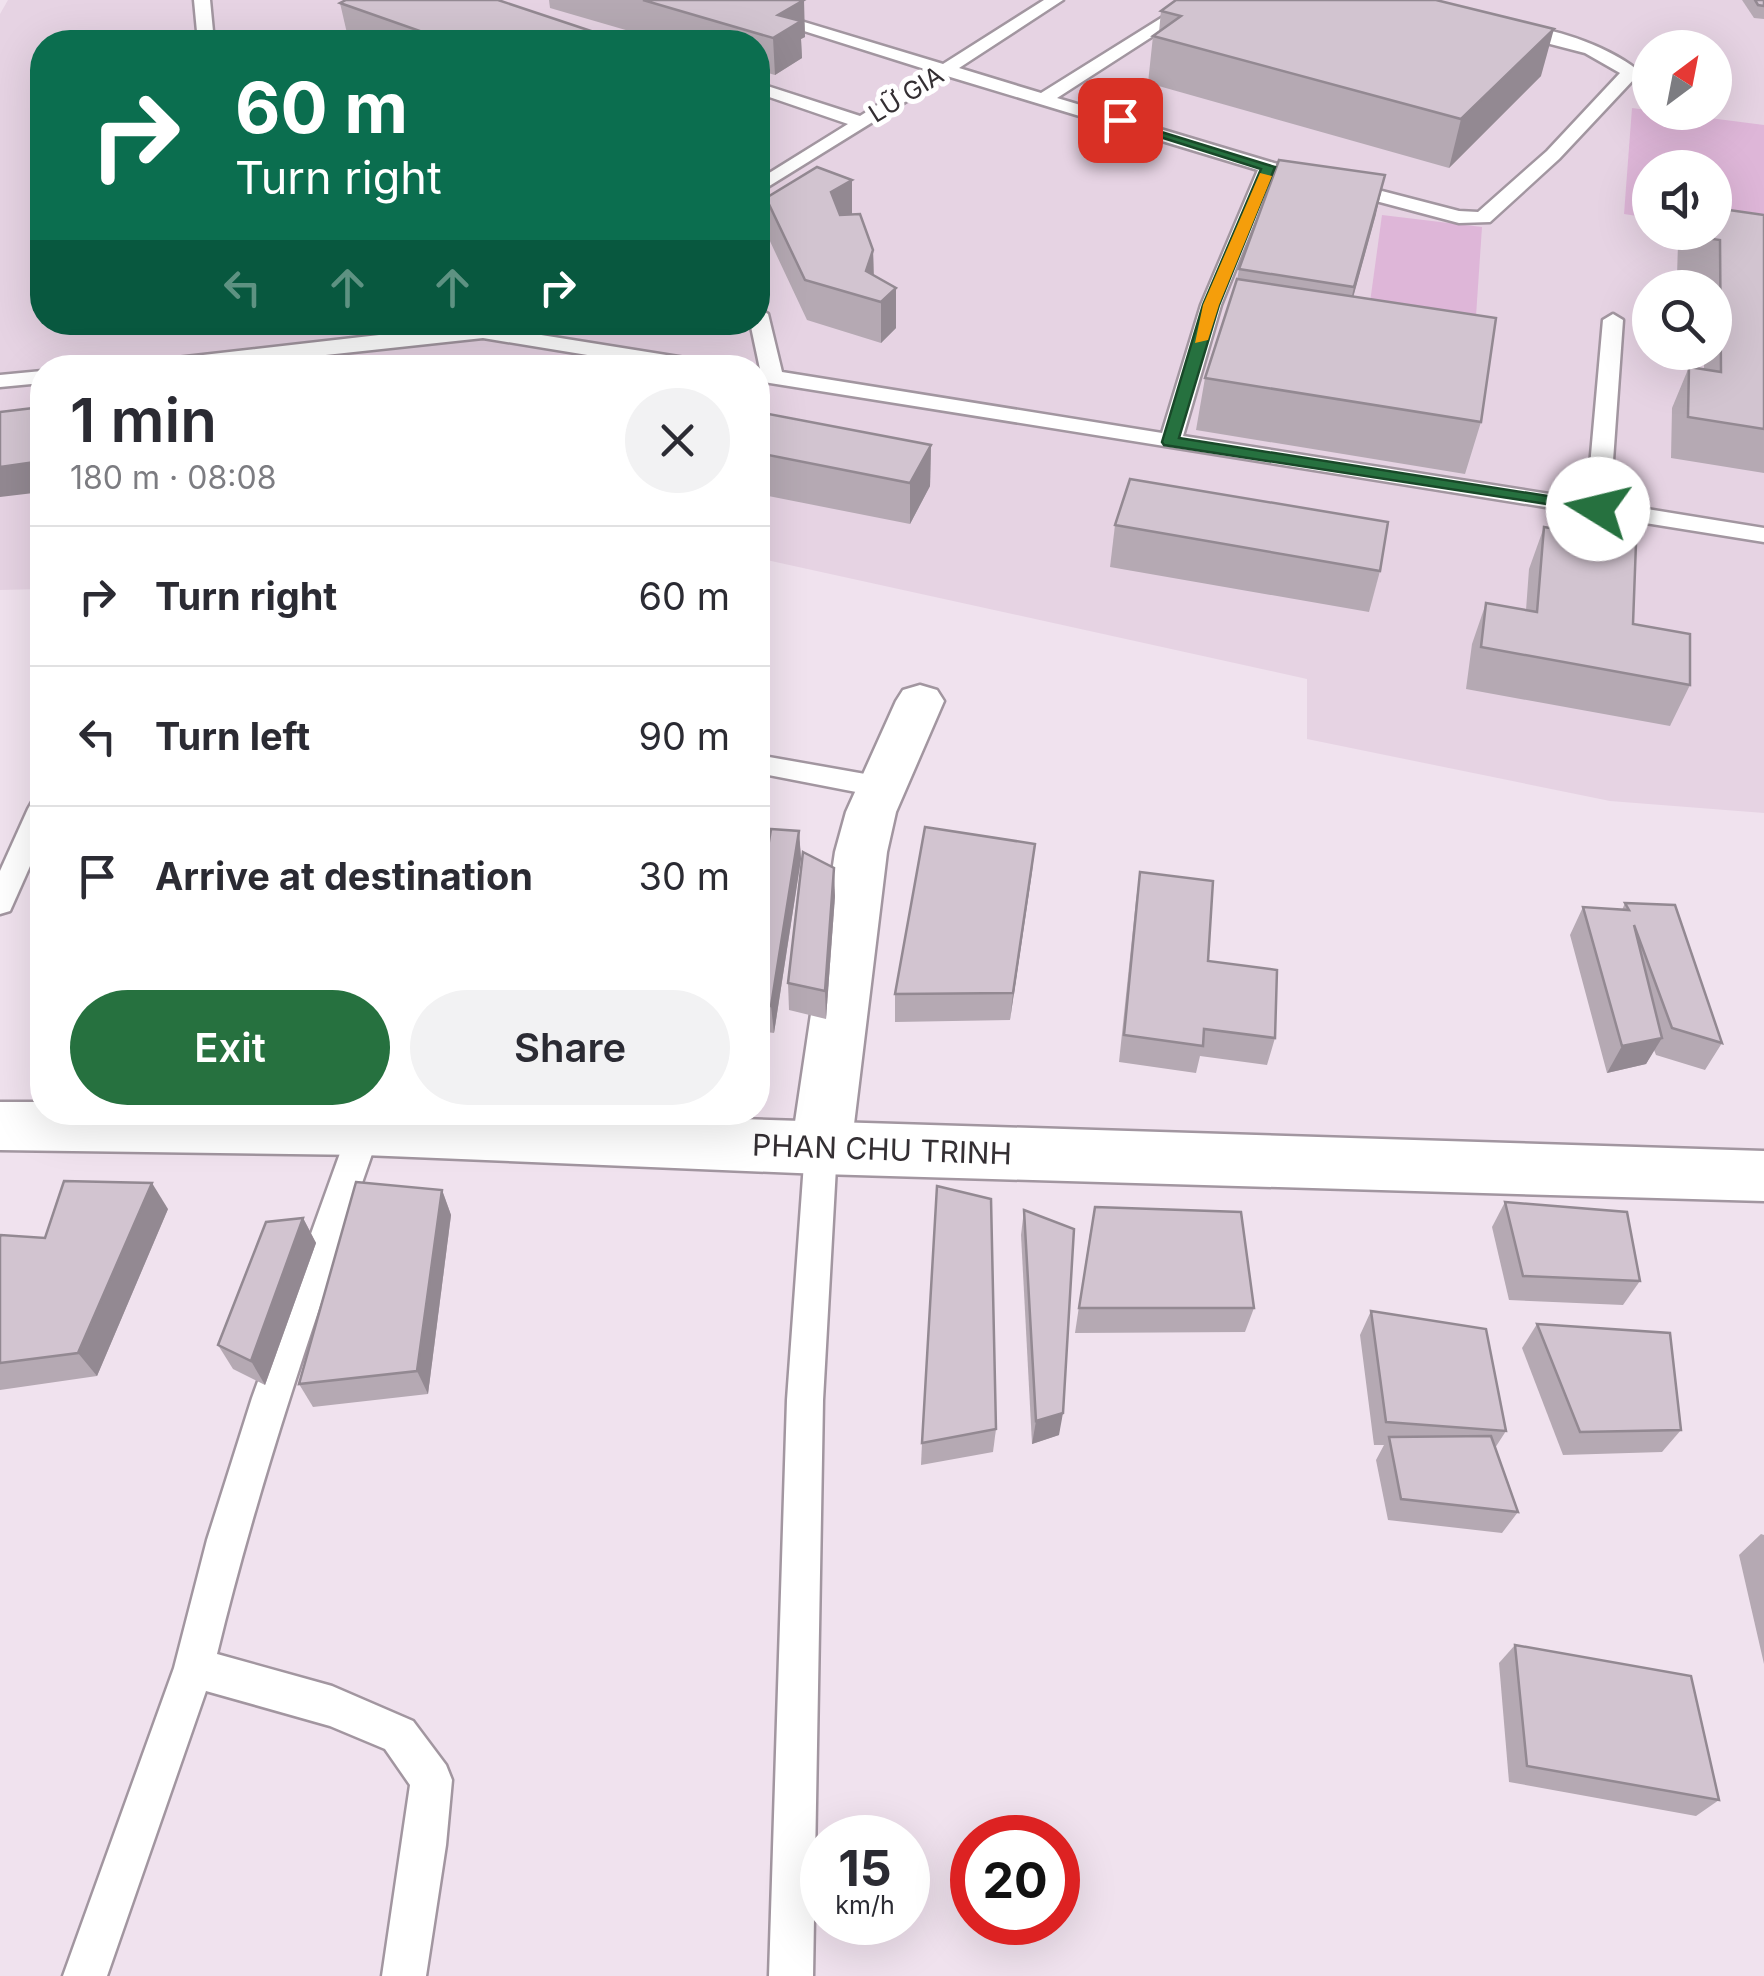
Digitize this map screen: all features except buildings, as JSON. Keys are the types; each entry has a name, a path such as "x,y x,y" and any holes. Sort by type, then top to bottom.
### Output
{"main road":[{"path":"821,1149 861,852 882,787 920,701"},
{"name":"PHAN CHU TRINH","path":"5,1136 364,1130 821,1149 1764,1176"}],"lane":[{"path":"202,0 205,30"},
{"path":"367,30 434,0"},
{"path":"714,0 1268,167 1438,215 1483,218 1553,155 1630,73 1617,60 1591,50 1500,27"},
{"name":"LỮ GIA","path":"770,180 1055,0"},
{"path":"1046,97 1200,0"},
{"path":"770,92 860,122"},
{"path":"1170,442 1211,305 1268,167"},
{"path":"1598,509 1614,320"},
{"path":"264,355 455,335"},
{"path":"503,335 628,355"},
{"path":"770,377 1764,535"},
{"path":"0,382 30,378"},
{"path":"770,766 882,787"},
{"path":"0,903 24,825"},
{"path":"85,1976 194,1668 226,1540 270,1398 364,1130"},
{"path":"790,1976 805,1400 821,1149"},
{"path":"194,1668 332,1706 399,1736 431,1780 404,1976"}],"shaded area":[{"path":"8,0 1764,0 1764,813 1610,801 1307,739 1307,679 770,561 770,355 30,355 30,589 0,590 0,14"},
{"path":"1632,108 1632,130 1732,130 1732,121 1764,125 1764,235 1732,230 1732,150 1632,150 1632,215 1624,214"},
{"path":"1382,215 1482,227 1475,331 1368,317"}],"slow traffic":[{"path":"1201,340 1211,305 1265,176"}],"route":[{"path":"1120,120 1268,167 1211,305 1170,442 1598,509"}]}
